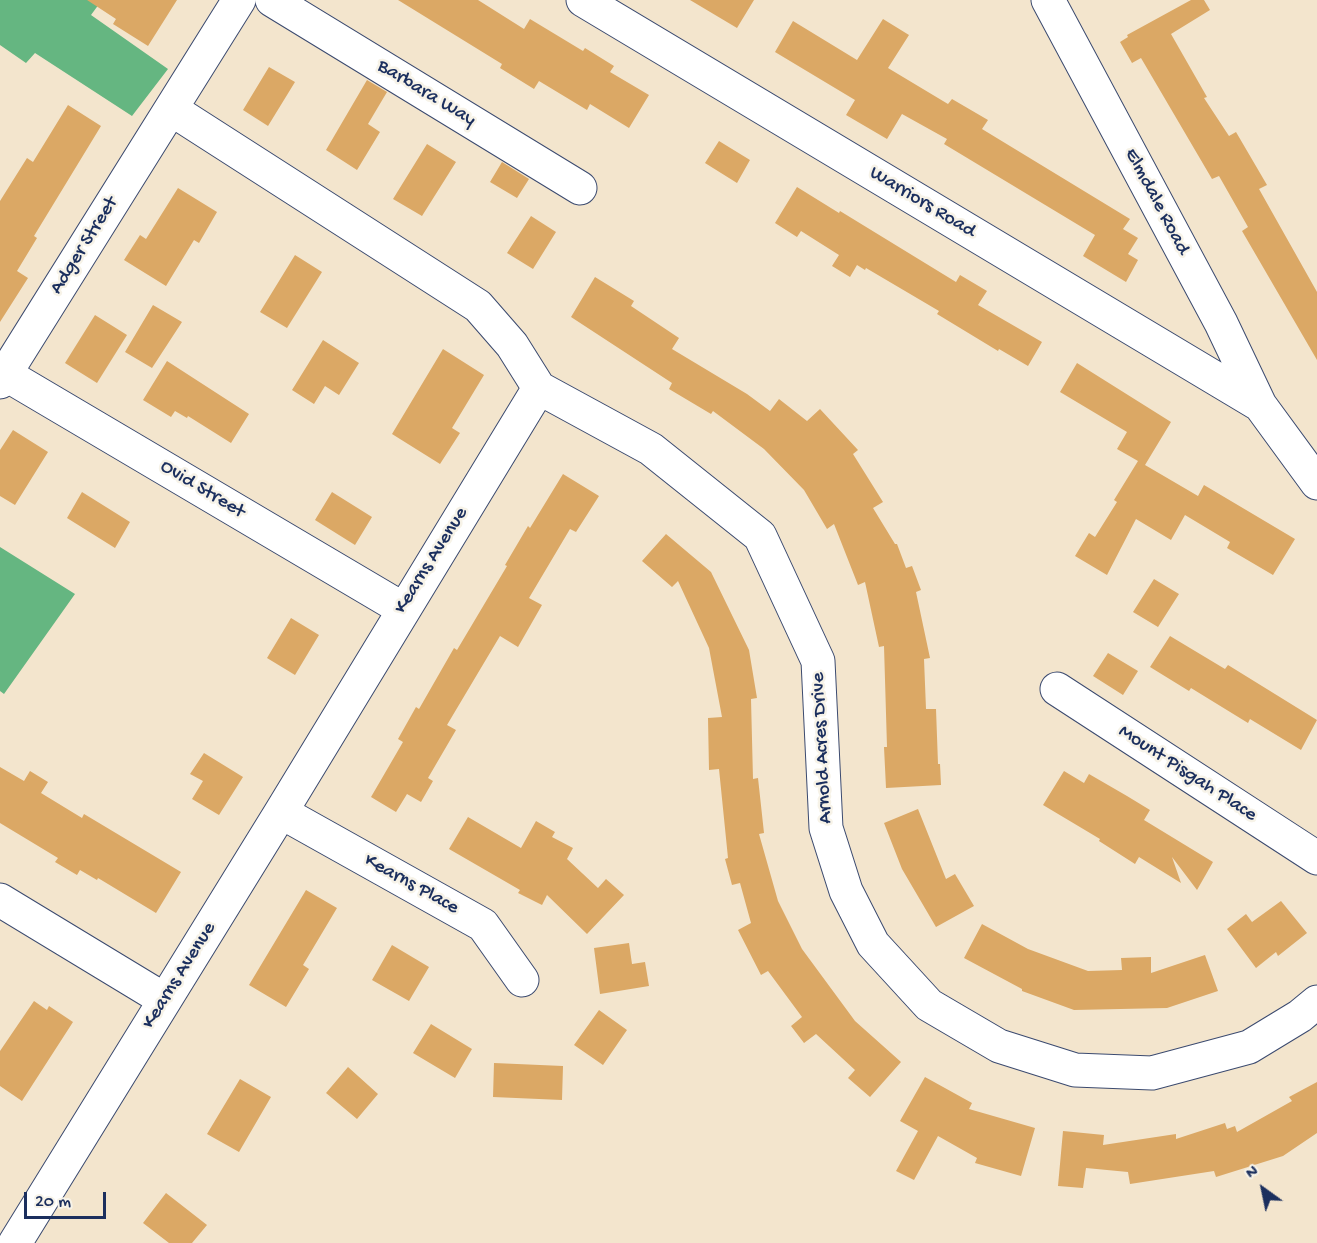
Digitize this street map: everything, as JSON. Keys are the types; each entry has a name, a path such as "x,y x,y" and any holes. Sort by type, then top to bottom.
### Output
{"street":[{"path":"239,0 171,109 478,306 512,345 539,388"},
{"name":"Barbara Way","path":"272,0 580,188"},
{"name":"Warriors Road","path":"583,0 1260,405"},
{"name":"Elmdale Road","path":"1048,0 1221,323 1260,405"},
{"name":"Adger Street","path":"2,376 171,109"},
{"name":"Ovid Street","path":"2,376 403,609"},
{"name":"Kearns Avenue","path":"15,1243 539,388"},
{"name":"Arnold Acres Drive","path":"539,388 651,449 760,536 818,661 826,828 846,891 873,944 929,1005 999,1046 1075,1070 1152,1073 1249,1047 1300,1016 1317,1002"},
{"path":"1260,405 1317,483"},
{"name":"Mount Pisgah Place","path":"1057,690 1317,858"},
{"name":"Kearns Place","path":"281,812 483,925 522,980"},
{"path":"0,900 165,1000"}],"green space":[{"path":"0,0 102,0 91,15 168,69 132,116 35,53 26,63 0,45"},
{"path":"0,547 75,594 4,694 0,691"}],"building":[{"path":"87,0 177,0 148,46 113,24 116,19"},
{"path":"398,0 478,0 524,29 530,19 583,51 585,48 614,66 610,72 649,95 629,128 590,104 587,110 539,81 534,89 500,68 502,64"},
{"path":"690,0 754,0 737,28"},
{"path":"1191,0 1204,0 1210,10 1171,34 1207,97 1204,98 1229,136 1236,132 1267,185 1259,189 1317,292 1317,360 1242,231 1248,227 1219,176 1212,179 1141,58 1132,63 1120,42 1128,37 1127,35"},
{"path":"883,19 909,35 888,68 948,104 952,99 988,120 982,129 1130,219 1123,229 1138,238 1128,254 1138,260 1126,282 1083,256 1095,235 944,144 947,139 902,114 887,139 846,115 855,100 775,52 793,21 857,60"},
{"path":"269,67 295,82 268,126 243,110"},
{"path":"367,80 387,92 368,124 380,132 357,170 326,150"},
{"path":"68,105 101,126 34,236 37,238 17,271 28,278 0,322 0,201 27,158 33,162"},
{"path":"719,141 750,160 737,183 705,163"},
{"path":"427,144 456,162 422,216 393,199"},
{"path":"502,162 529,179 517,198 490,182"},
{"path":"797,187 956,282 960,275 987,291 978,305 1042,342 1028,366 999,349 998,351 937,314 939,311 866,268 865,270 857,265 850,277 832,266 839,255 801,231 797,237 775,223"},
{"path":"178,188 217,212 199,243 194,240 166,286 124,260 140,235 146,239"},
{"path":"531,216 556,232 533,269 507,253"},
{"path":"295,255 322,272 287,328 260,312"},
{"path":"595,277 634,301 631,306 679,338 672,349 747,394 770,411 779,399 807,421 820,409 858,450 853,454 883,502 873,508 897,544 906,568 912,566 921,590 916,592 930,658 924,659 926,709 936,709 941,785 886,788 884,646 879,647 865,582 858,585 834,524 827,529 804,490 764,449 713,411 711,414 669,389 672,383 571,317"},
{"path":"153,305 182,322 152,368 125,352"},
{"path":"95,315 127,335 97,383 65,363"},
{"path":"323,340 359,363 339,395 325,386 314,404 292,390"},
{"path":"443,349 484,375 452,428 460,433 440,464 392,434"},
{"path":"167,361 249,414 231,443 188,416 187,418 175,411 171,417 143,400"},
{"path":"1077,363 1171,422 1145,465 1198,496 1204,485 1295,539 1273,575 1227,548 1230,542 1185,515 1171,540 1136,519 1107,575 1075,556 1089,533 1095,537 1117,502 1114,500 1138,461 1117,449 1127,432 1060,392"},
{"path":"13,430 48,452 15,505 0,496 0,450"},
{"path":"563,474 599,496 576,532 570,529 529,598 542,605 518,647 500,636 447,725 456,730 428,778 433,781 421,802 407,794 396,812 371,797 403,742 398,739 416,707 419,709 454,648 457,650 528,526 530,528"},
{"path":"82,492 130,522 115,548 67,518"},
{"path":"332,492 372,517 355,545 315,520"},
{"path":"666,534 711,572 749,650 757,698 751,699 753,779 758,778 764,833 759,834 778,901 802,949 855,1021 901,1062 870,1097 848,1078 855,1070 816,1034 804,1043 791,1026 802,1017 768,971 761,975 738,930 751,923 740,883 732,885 725,859 728,858 719,769 709,770 708,718 722,717 709,648 678,581 672,587 642,561"},
{"path":"1154,579 1179,594 1158,627 1133,612"},
{"path":"291,618 319,635 295,675 267,658"},
{"path":"1170,636 1225,669 1228,665 1317,720 1301,750 1250,719 1248,723 1191,688 1189,691 1150,667"},
{"path":"1108,653 1138,671 1123,695 1093,676"},
{"path":"204,753 243,777 219,815 192,799 203,781 190,774"},
{"path":"0,767 24,781 30,771 48,782 41,793 82,818 84,814 181,872 156,913 98,878 97,880 80,870 77,875 55,862 58,858 0,823"},
{"path":"1064,771 1084,783 1089,774 1150,810 1144,820 1213,862 1197,890 1172,857 1181,883 1139,857 1135,864 1099,841 1100,839 1043,805"},
{"path":"918,809 946,879 955,874 974,906 936,927 902,869 884,823"},
{"path":"468,817 521,848 536,821 555,832 552,837 573,848 567,859 598,888 606,879 624,895 587,934 547,895 542,905 518,893 520,890 449,849"},
{"path":"306,890 337,908 303,965 309,969 286,1007 249,985"},
{"path":"1281,901 1307,933 1278,956 1276,952 1256,968 1227,929 1246,914 1252,922"},
{"path":"982,924 1028,949 1088,971 1122,970 1121,958 1151,957 1151,973 1205,955 1218,991 1167,1008 1074,1010 1022,991 964,958"},
{"path":"629,943 632,964 645,962 649,986 600,994 594,948"},
{"path":"392,945 429,967 409,1001 372,980"},
{"path":"34,1001 47,1010 49,1006 73,1022 22,1101 0,1086 0,1051"},
{"path":"599,1010 627,1030 603,1065 574,1045"},
{"path":"431,1024 472,1049 455,1078 413,1053"},
{"path":"494,1063 563,1066 562,1100 493,1097"},
{"path":"348,1067 378,1094 357,1119 326,1093"},
{"path":"925,1077 972,1103 969,1109 1035,1128 1021,1176 975,1163 977,1158 938,1136 914,1180 896,1171 918,1131 900,1121"},
{"path":"240,1079 271,1097 239,1152 207,1134"},
{"path":"1317,1082 1317,1133 1283,1156 1216,1177 1214,1171 1130,1184 1128,1172 1086,1168 1083,1188 1058,1186 1063,1131 1104,1135 1103,1145 1176,1134 1176,1139 1225,1123 1227,1129 1235,1126 1237,1132 1292,1101 1289,1097"},
{"path":"166,1193 207,1225 192,1243 169,1243 143,1223"}]}
